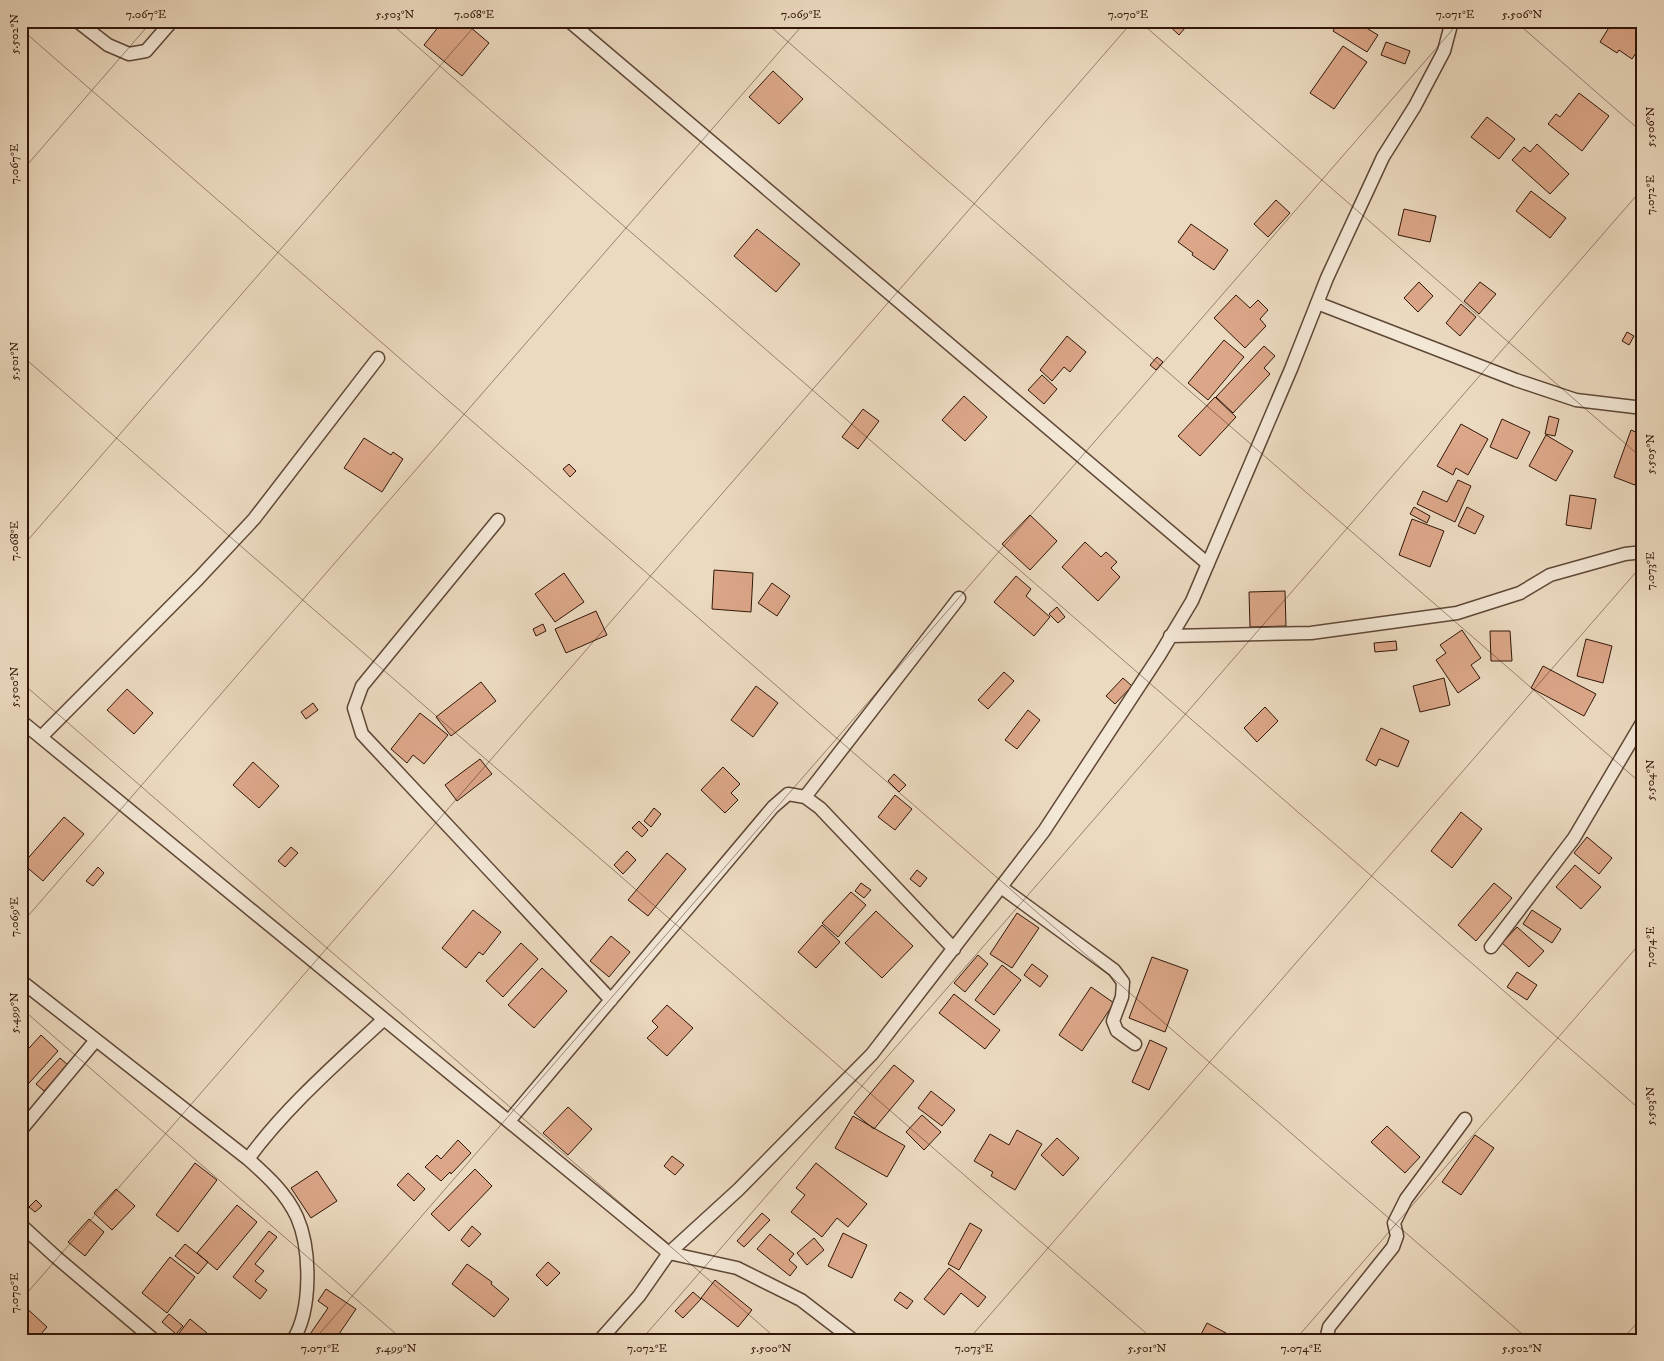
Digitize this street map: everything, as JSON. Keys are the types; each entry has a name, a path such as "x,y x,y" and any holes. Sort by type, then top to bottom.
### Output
{"street":[{"path":"77,21 108,45 129,54 146,51 172,21"},
{"path":"570,21 1208,564"},
{"path":"600,1340 639,1296 669,1254 738,1190 872,1054 1044,831 1170,636 1192,601 1287,378 1331,269 1383,157 1414,106 1444,50 1452,21"},
{"path":"1317,303 1516,380 1576,400 1643,408"},
{"path":"41,737 198,579 254,519 378,358"},
{"path":"498,520 362,686 354,708 362,734 611,1000"},
{"path":"1170,636 1311,633 1457,613 1520,593 1550,575 1625,554 1643,552"},
{"path":"805,797 959,598"},
{"path":"21,721 669,1254 736,1268 800,1300 853,1340"},
{"path":"1491,947 1574,838 1643,721"},
{"path":"509,1121 773,808 788,794 805,797 820,808 954,949"},
{"path":"1001,887 1114,970 1122,982 1122,997 1113,1021 1117,1031 1135,1044"},
{"path":"21,981 248,1160 271,1179 286,1198 297,1218 307,1256 307,1300 293,1340"},
{"path":"248,1160 274,1126 384,1019"},
{"path":"21,1130 96,1040"},
{"path":"1326,1340 1329,1327 1393,1247 1397,1236 1394,1223 1406,1199 1465,1119"},
{"path":"21,1225 154,1340"}],"building":[{"path":"443,21 463,21 489,43 462,76 424,45"},
{"path":"1164,21 1191,21 1179,35"},
{"path":"1339,21 1355,21 1378,35 1367,52 1333,31"},
{"path":"1613,21 1643,21 1643,42 1632,59 1619,50 1617,53 1600,42"},
{"path":"1386,42 1410,51 1405,64 1381,55"},
{"path":"1343,46 1367,62 1334,109 1310,93"},
{"path":"773,71 803,99 779,124 749,97"},
{"path":"1579,93 1609,116 1582,151 1548,124 1556,114 1560,117"},
{"path":"1487,117 1515,139 1499,159 1471,137"},
{"path":"1537,144 1569,174 1550,194 1512,160 1524,147 1530,152"},
{"path":"1531,191 1566,218 1550,238 1516,211"},
{"path":"1276,200 1290,213 1268,237 1254,224"},
{"path":"1404,209 1436,216 1430,242 1398,235"},
{"path":"1191,224 1228,250 1214,270 1192,255 1193,253 1178,242"},
{"path":"757,229 800,264 776,292 734,256"},
{"path":"1419,282 1433,296 1418,312 1404,298"},
{"path":"1480,282 1496,294 1479,314 1464,301"},
{"path":"1236,295 1250,308 1258,300 1268,310 1260,319 1266,326 1245,348 1214,318"},
{"path":"1461,304 1476,317 1460,336 1446,323"},
{"path":"1627,332 1634,336 1629,345 1622,341"},
{"path":"1067,336 1086,352 1070,372 1064,367 1052,381 1040,370"},
{"path":"1224,340 1244,357 1208,400 1188,383"},
{"path":"1264,346 1275,356 1264,368 1270,374 1233,413 1216,397"},
{"path":"1157,357 1163,362 1156,370 1150,365"},
{"path":"1042,375 1057,389 1044,404 1028,390"},
{"path":"964,396 987,417 965,441 942,420"},
{"path":"1215,397 1236,417 1200,456 1178,436"},
{"path":"863,409 879,421 858,449 842,437"},
{"path":"1549,416 1559,419 1555,436 1545,434"},
{"path":"1502,419 1530,432 1517,459 1490,447"},
{"path":"1461,424 1488,439 1468,475 1456,468 1453,475 1437,466"},
{"path":"1631,430 1643,435 1643,479 1640,487 1614,477"},
{"path":"1546,435 1573,451 1556,481 1529,466"},
{"path":"364,438 391,455 393,452 403,459 382,492 344,468"},
{"path":"569,464 576,471 570,477 563,469"},
{"path":"1458,480 1471,486 1455,522 1417,504 1423,491 1447,502"},
{"path":"1570,495 1596,499 1591,529 1566,525"},
{"path":"1414,507 1430,516 1427,523 1410,514"},
{"path":"1467,507 1484,516 1475,534 1458,526"},
{"path":"1030,515 1057,541 1030,570 1002,544"},
{"path":"1412,519 1444,531 1430,567 1399,555"},
{"path":"1085,542 1101,557 1106,552 1117,562 1111,568 1120,577 1098,601 1062,567"},
{"path":"714,570 753,573 751,612 712,609"},
{"path":"564,573 584,602 555,622 535,594"},
{"path":"1016,576 1031,589 1026,596 1050,617 1034,636 994,602"},
{"path":"772,583 790,596 777,616 758,603"},
{"path":"1285,591 1286,626 1250,627 1249,592"},
{"path":"1057,607 1065,617 1058,623 1049,614"},
{"path":"596,611 607,635 566,653 555,629"},
{"path":"543,624 546,631 536,636 533,629"},
{"path":"1462,630 1481,658 1471,665 1480,678 1458,693 1436,660 1446,653 1440,645"},
{"path":"1490,631 1510,631 1512,661 1491,661"},
{"path":"1643,636 1643,661 1640,661 1639,637"},
{"path":"1586,639 1612,646 1603,683 1577,676"},
{"path":"1396,641 1397,650 1375,652 1374,643"},
{"path":"1543,666 1596,694 1584,716 1531,688"},
{"path":"1004,672 1014,681 988,709 978,700"},
{"path":"1123,678 1132,686 1115,704 1106,696"},
{"path":"1444,678 1450,705 1420,712 1413,686"},
{"path":"481,682 496,701 451,736 436,717"},
{"path":"756,686 778,703 753,737 731,720"},
{"path":"127,689 153,713 134,734 107,710"},
{"path":"313,703 318,710 306,719 301,712"},
{"path":"1265,707 1278,721 1257,742 1244,728"},
{"path":"1028,710 1040,720 1017,749 1005,740"},
{"path":"420,713 448,735 424,764 413,755 407,763 391,749"},
{"path":"1381,728 1409,741 1398,767 1379,759 1376,766 1366,760"},
{"path":"480,759 492,774 457,801 445,785"},
{"path":"253,762 279,786 259,808 233,785"},
{"path":"723,767 740,784 731,793 738,800 725,813 701,790"},
{"path":"894,774 906,785 899,792 888,781"},
{"path":"895,795 912,809 895,830 878,817"},
{"path":"654,808 661,814 651,827 644,821"},
{"path":"1461,812 1482,829 1452,868 1431,851"},
{"path":"64,817 84,834 43,881 23,864"},
{"path":"639,821 648,830 642,837 632,828"},
{"path":"1587,837 1612,858 1599,874 1574,853"},
{"path":"291,847 298,853 285,867 278,861"},
{"path":"627,851 636,860 623,874 614,865"},
{"path":"667,853 686,869 648,916 628,900"},
{"path":"1575,865 1601,887 1581,909 1556,887"},
{"path":"98,867 104,873 93,886 86,881"},
{"path":"917,870 927,878 920,887 910,879"},
{"path":"861,883 871,890 864,898 855,891"},
{"path":"1494,883 1512,898 1476,941 1458,925"},
{"path":"851,892 866,905 838,937 822,923"},
{"path":"473,910 501,932 483,955 479,952 466,968 442,948"},
{"path":"1532,910 1561,929 1552,943 1523,924"},
{"path":"876,911 913,946 882,978 845,943"},
{"path":"1017,913 1039,928 1012,968 990,954"},
{"path":"822,925 840,942 816,968 798,952"},
{"path":"1517,927 1544,951 1529,967 1502,943"},
{"path":"611,936 630,952 609,977 590,961"},
{"path":"521,943 538,959 503,997 486,981"},
{"path":"978,955 988,964 965,992 954,983"},
{"path":"1152,957 1188,970 1165,1032 1129,1018"},
{"path":"1032,964 1048,976 1040,987 1024,975"},
{"path":"1002,965 1021,980 994,1015 975,1000"},
{"path":"542,968 567,991 534,1028 508,1005"},
{"path":"1517,972 1537,985 1527,1000 1507,987"},
{"path":"1091,987 1114,1003 1082,1051 1059,1035"},
{"path":"954,994 1000,1030 985,1049 939,1013"},
{"path":"667,1005 693,1028 667,1056 647,1038 658,1027 652,1021"},
{"path":"41,1035 58,1051 21,1092 21,1057"},
{"path":"1150,1040 1167,1048 1149,1090 1132,1082"},
{"path":"60,1058 68,1065 44,1091 36,1084"},
{"path":"894,1065 914,1081 874,1129 854,1113"},
{"path":"931,1091 955,1110 942,1126 918,1108"},
{"path":"568,1107 592,1129 568,1155 543,1133"},
{"path":"922,1115 941,1132 924,1150 906,1132"},
{"path":"853,1116 905,1146 887,1177 835,1148"},
{"path":"1387,1126 1420,1157 1405,1173 1371,1142"},
{"path":"1017,1130 1042,1144 1015,1190 991,1176 993,1172 974,1161 990,1134 1009,1145"},
{"path":"1475,1135 1494,1148 1461,1195 1442,1182"},
{"path":"1057,1138 1079,1158 1063,1176 1041,1155"},
{"path":"458,1140 471,1153 451,1174 450,1172 441,1181 425,1167 437,1155 441,1159"},
{"path":"672,1156 684,1165 675,1175 664,1166"},
{"path":"195,1163 217,1180 178,1232 156,1215"},
{"path":"816,1163 867,1204 848,1227 837,1218 822,1237 791,1212 805,1195 796,1188"},
{"path":"475,1169 492,1186 449,1231 431,1214"},
{"path":"317,1171 337,1201 311,1218 291,1188"},
{"path":"408,1173 425,1189 414,1201 397,1185"},
{"path":"116,1189 135,1206 112,1230 94,1213"},
{"path":"36,1200 42,1206 35,1212 29,1207"},
{"path":"237,1205 257,1222 217,1270 197,1253"},
{"path":"762,1213 770,1220 744,1247 737,1241"},
{"path":"89,1219 104,1232 85,1256 68,1242"},
{"path":"970,1223 982,1230 959,1270 948,1264"},
{"path":"472,1226 481,1234 469,1247 461,1240"},
{"path":"269,1231 277,1237 255,1264 264,1271 255,1281 267,1290 260,1299 233,1277"},
{"path":"843,1233 867,1245 852,1278 828,1266"},
{"path":"770,1234 794,1254 789,1260 797,1267 790,1276 757,1249"},
{"path":"814,1238 824,1250 807,1265 797,1253"},
{"path":"185,1244 208,1262 198,1274 175,1256"},
{"path":"170,1257 195,1277 167,1313 142,1293"},
{"path":"548,1262 560,1273 547,1286 536,1275"},
{"path":"467,1264 492,1282 491,1284 509,1299 494,1317 452,1284"},
{"path":"949,1268 986,1297 978,1307 961,1293 944,1315 924,1299"},
{"path":"715,1280 752,1310 738,1327 701,1298"},
{"path":"326,1289 356,1309 335,1340 306,1340 328,1308 318,1301"},
{"path":"693,1292 701,1299 683,1318 675,1311"},
{"path":"900,1292 913,1301 907,1309 894,1300"},
{"path":"21,1303 47,1327 36,1340 21,1340"},
{"path":"169,1314 183,1326 176,1334 162,1322"},
{"path":"190,1319 207,1333 201,1340 181,1340 177,1336"},
{"path":"1207,1323 1226,1333 1223,1340 1198,1340"},
{"path":"1462,1333 1469,1340 1456,1340"}]}
